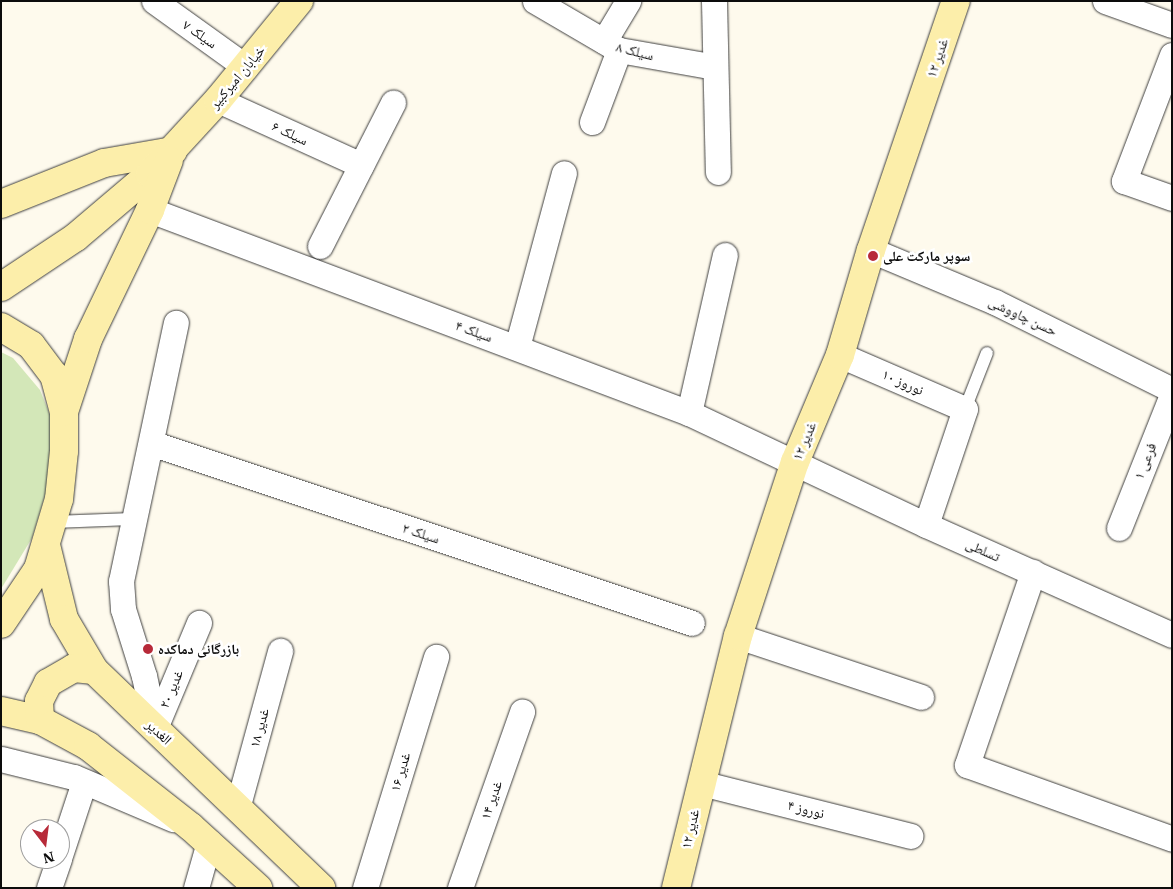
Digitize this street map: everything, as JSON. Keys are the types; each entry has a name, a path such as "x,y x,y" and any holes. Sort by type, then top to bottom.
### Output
{"main road":[{"name":"خیابان امیرکبیر","path":"173,151 246,67 299,1"},
{"name":"غدیر ۱۲","path":"676,888 738,636 795,462 840,354 871,250 956,1"},
{"path":"1,204 104,163 173,151"},
{"path":"64,412 88,339 150,210 173,151"},
{"path":"1,287 101,217 173,151"},
{"path":"1,327 31,345 44,359 54,375 64,412 63,475 50,533 38,569 1,624"},
{"name":"الغدیر","path":"50,533 64,619 94,670 238,805 321,888"},
{"path":"40,720 40,700 48,683 74,668 94,670"},
{"path":"1,711 40,720 88,746 200,834 258,888"}],"street":[{"name":"سیلک ۷","path":"154,1 246,67"},
{"name":"سیلک ۸","path":"535,1 611,46 715,67"},
{"path":"592,122 611,46 628,1"},
{"path":"714,1 718,172"},
{"path":"1105,1 1172,25"},
{"path":"1172,56 1124,181 1172,198"},
{"name":"سیلک ۶","path":"218,100 361,165"},
{"path":"320,246 393,103"},
{"path":"517,347 564,173"},
{"name":"سیلک ۴","path":"150,210 689,413 795,462"},
{"name":"حسن چاووشی","path":"871,250 995,302 1172,390"},
{"path":"689,413 726,256"},
{"path":"155,728 144,676 123,610 121,581 132,518 151,443 176,323"},
{"name":"نوروز ۱۰","path":"840,354 965,409"},
{"name":"فرعی ۱","path":"1119,528 1172,395"},
{"path":"926,525 965,409"},
{"name":"سیلک ۲","path":"151,443 692,622"},
{"name":"تسلطی","path":"795,462 926,525 1034,572 1172,636"},
{"path":"1034,572 967,765 1172,839"},
{"name":"غدیر ۲۰","path":"155,728 200,623"},
{"path":"738,636 921,697"},
{"name":"غدیر ۱۸","path":"238,805 280,651"},
{"name":"غدیر ۱۶","path":"365,888 436,657"},
{"name":"غدیر ۱۴","path":"460,888 522,712"},
{"path":"1,759 37,765 84,782 200,834 196,888"},
{"path":"70,825 84,782"},
{"name":"نوروز ۴","path":"701,782 910,836"},
{"path":"49,888 56,869"}],"lane":[{"path":"965,409 988,353"},
{"path":"50,533 132,518"}],"green space":[{"path":"1,352 13,358 40,390 50,415 52,449 50,479 32,538 1,589"}],"place":[{"name":"سوپر مارکت علی","path":"873,256"},
{"name":"بازرگانی دماکده","path":"148,649"}]}
